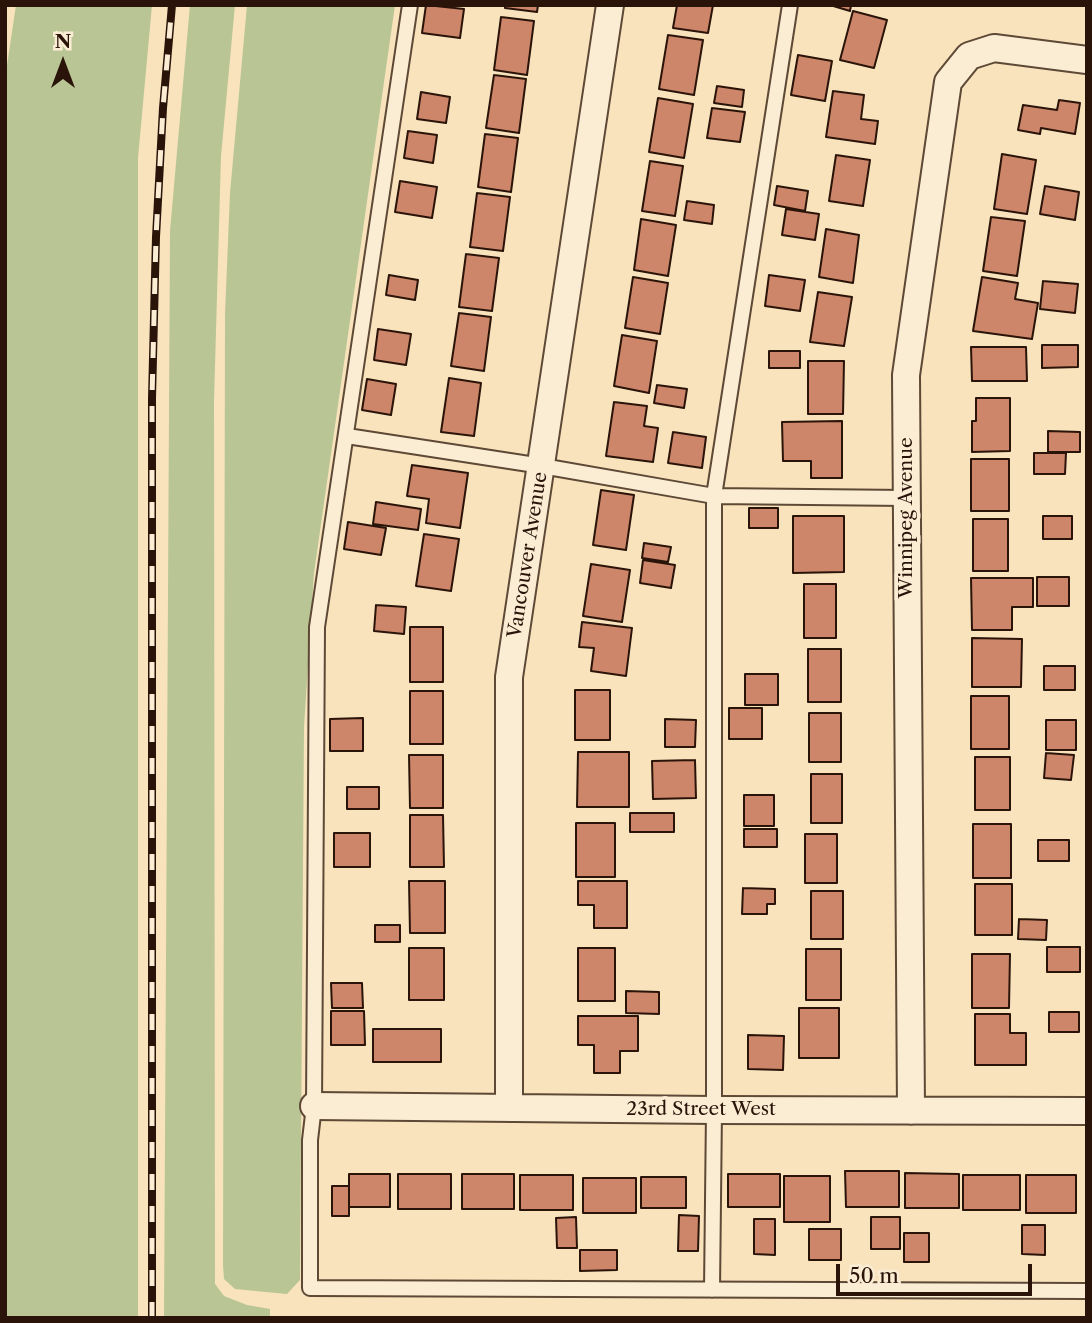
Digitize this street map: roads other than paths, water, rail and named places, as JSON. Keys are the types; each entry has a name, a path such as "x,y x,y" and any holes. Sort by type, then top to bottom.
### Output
{"street":[{"name":"Vancouver Avenue","path":"509,1108 509,677 610,5"},
{"name":"Winnipeg Avenue","path":"911,1111 906,375 948,82 970,56 994,48 1087,60"},
{"name":"23rd Street West","path":"314,1106 1087,1111"}],"lane":[{"path":"410,5 317,627 310,1288 1087,1291"},
{"path":"712,1290 714,496 790,5"},
{"path":"347,436 714,496 906,498"}],"railway":[{"path":"152,1318 152,398 156,237 172,5"}]}
